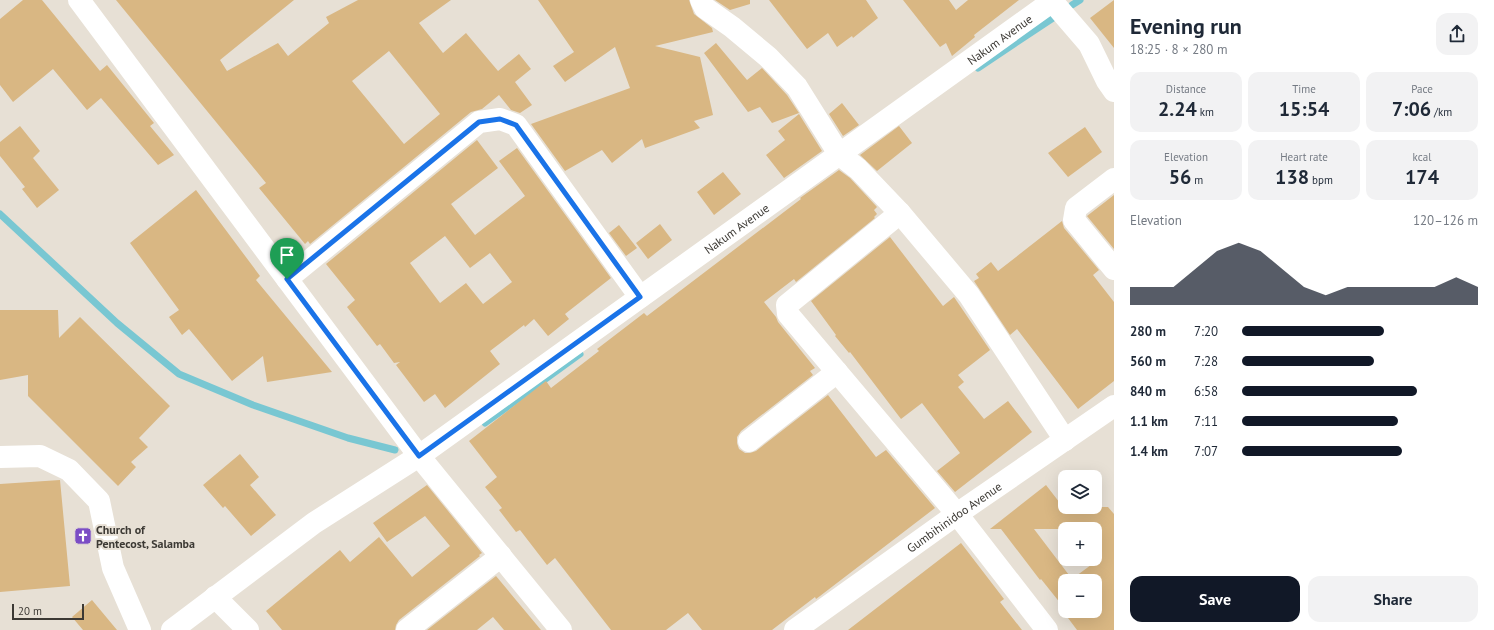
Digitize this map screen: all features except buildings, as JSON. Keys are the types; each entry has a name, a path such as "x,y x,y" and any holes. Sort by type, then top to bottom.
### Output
{"street":[{"path":"79,0 419,456 562,630"},
{"path":"701,0 705,8 732,27 768,57 797,87 839,154 870,182 900,213 969,296 1065,440"},
{"path":"1053,1 1108,65 1107,81 1114,91"},
{"name":"Nakum Avenue","path":"172,630 314,523 419,456 1053,1"},
{"path":"287,279 479,122 500,119 516,125 640,297"},
{"path":"1114,179 1076,208 1074,220 1114,269"},
{"path":"900,213 788,305 788,314 957,514 1047,630"},
{"path":"749,441 837,372"},
{"name":"Gumbihinidoo Avenue","path":"795,630 957,514 1114,406"},
{"path":"0,457 40,456 69,470 99,501 113,568 140,630"},
{"path":"407,630 502,556"},
{"path":"216,597 248,630"}],"waterway":[{"path":"1072,5 1080,0"},
{"path":"978,68 1053,18"},
{"path":"0,214 117,323 179,374 253,405 348,438 395,450"},
{"path":"485,423 580,354"}],"place":[{"name":"Church of Pentecost, Salamba","path":"83,536"}],"route":[{"path":"500,119 516,125 640,297 419,456 287,279 479,122 500,119"}]}
